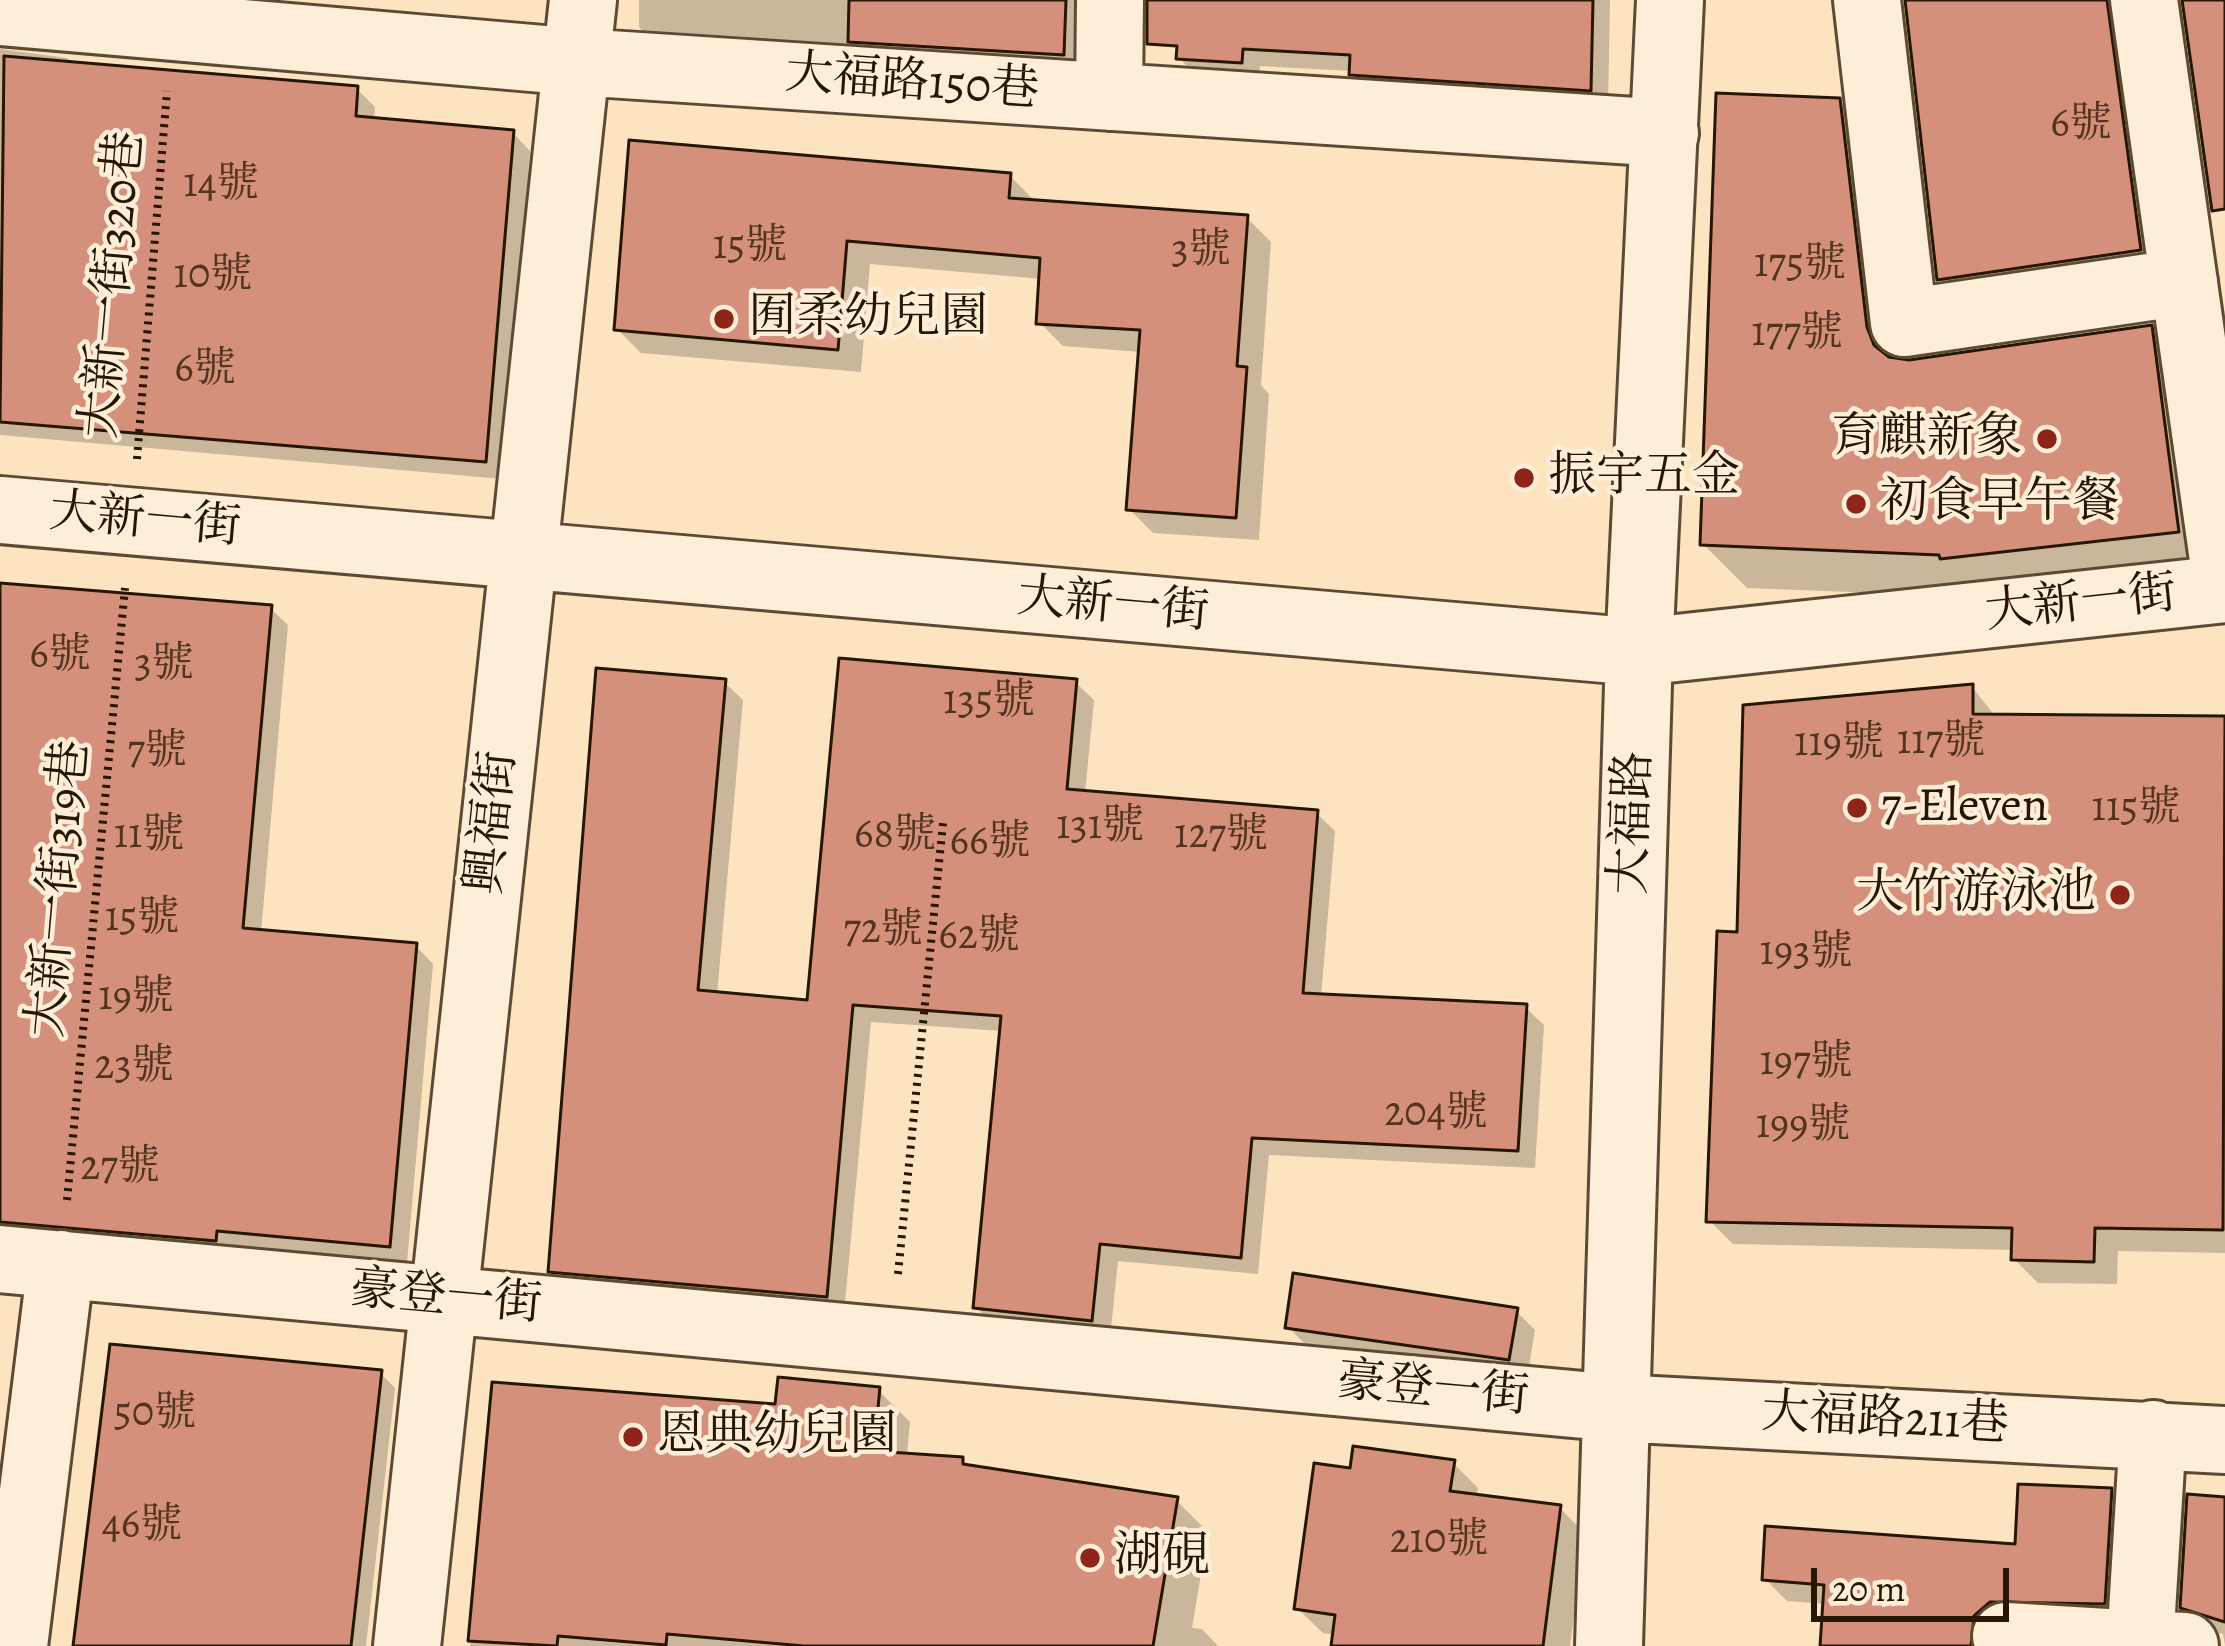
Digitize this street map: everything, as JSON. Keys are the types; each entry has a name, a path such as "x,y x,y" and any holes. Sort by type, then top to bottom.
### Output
{"street":[{"path":"1109,97 1110,0"},
{"name":"大福路","path":"1609,1646 1639,652 1670,0"},
{"path":"1867,0 1904,323 2184,282"},
{"path":"2144,0 2225,574"},
{"name":"大福路150巷","path":"0,12 163,34 580,31 1109,97 1665,134"},
{"name":"興福街","path":"407,1646 580,31"},
{"name":"大新一街","path":"0,510 1639,652 2225,590"},
{"path":"14,1646 31,1262"},
{"name":"豪登一街","path":"31,1262 1616,1408"},
{"name":"大福路211巷","path":"1616,1408 2225,1440"},
{"path":"2006,1636 2163,1645 2153,1434"}],"path":[{"name":"大新一街320巷","path":"132,521 163,34"},
{"name":"大新一街319巷","path":"31,1262 132,521"},
{"path":"892,1341 944,823"}],"building":[{"path":"849,0 1066,0 1064,55 848,42"},
{"path":"1147,0 1593,0 1591,91 1349,75 1350,55 1243,49 1242,63 1176,59 1177,46 1147,44"},
{"path":"1905,0 2107,0 2141,250 1937,280"},
{"path":"2182,0 2225,0 2225,209 2212,211"},
{"path":"4,56 358,86 356,116 514,130 486,462 0,422"},
{"path":"1716,93 1840,98 1867,327 1874,345 1889,357 1909,360 2152,325 2179,532 1940,559 1939,555 1700,545"},
{"path":"629,140 1011,173 1009,198 1248,215 1237,366 1247,367 1236,518 1126,510 1140,330 1036,324 1040,258 847,241 838,350 614,330"},
{"path":"0,583 272,605 243,928 417,943 390,1247 217,1231 216,1241 0,1222"},
{"path":"839,658 1077,679 1067,789 1318,810 1303,993 1527,1004 1518,1151 1252,1138 1241,1258 1100,1244 1092,1321 973,1308 1001,1016 853,1005 827,1297 548,1272 596,668 726,679 698,990 807,1000"},
{"path":"1973,684 1973,714 2225,716 2223,1230 2095,1228 2094,1262 2011,1260 2012,1228 1706,1222 1717,931 1737,932 1743,705"},
{"path":"1293,1273 1518,1308 1509,1360 1285,1328"},
{"path":"110,1344 382,1370 351,1646 73,1646"},
{"path":"778,1377 880,1387 874,1451 963,1457 963,1464 1178,1497 1153,1646 804,1646 667,1634 666,1645 558,1636 557,1646 468,1641 492,1382 775,1404"},
{"path":"1353,1446 1455,1460 1450,1491 1561,1505 1543,1646 1331,1646 1335,1615 1294,1609 1314,1463 1350,1468"},
{"path":"2018,1484 2112,1488 2105,1604 1990,1602 1974,1616 1971,1646 1820,1646 1824,1585 1762,1580 1765,1526 2015,1544"},
{"path":"2187,1494 2225,1497 2225,1622 2180,1608"}],"place":[{"name":"囿柔幼兒園","path":"724,319"},
{"name":"育麒新象","path":"2047,439"},
{"name":"振宇五金","path":"1524,478"},
{"name":"初食早午餐","path":"1856,504"},
{"name":"7-Eleven","path":"1857,808"},
{"name":"大竹游泳池","path":"2120,895"},
{"name":"恩典幼兒園","path":"633,1437"},
{"name":"湖硯","path":"1090,1558"}]}
